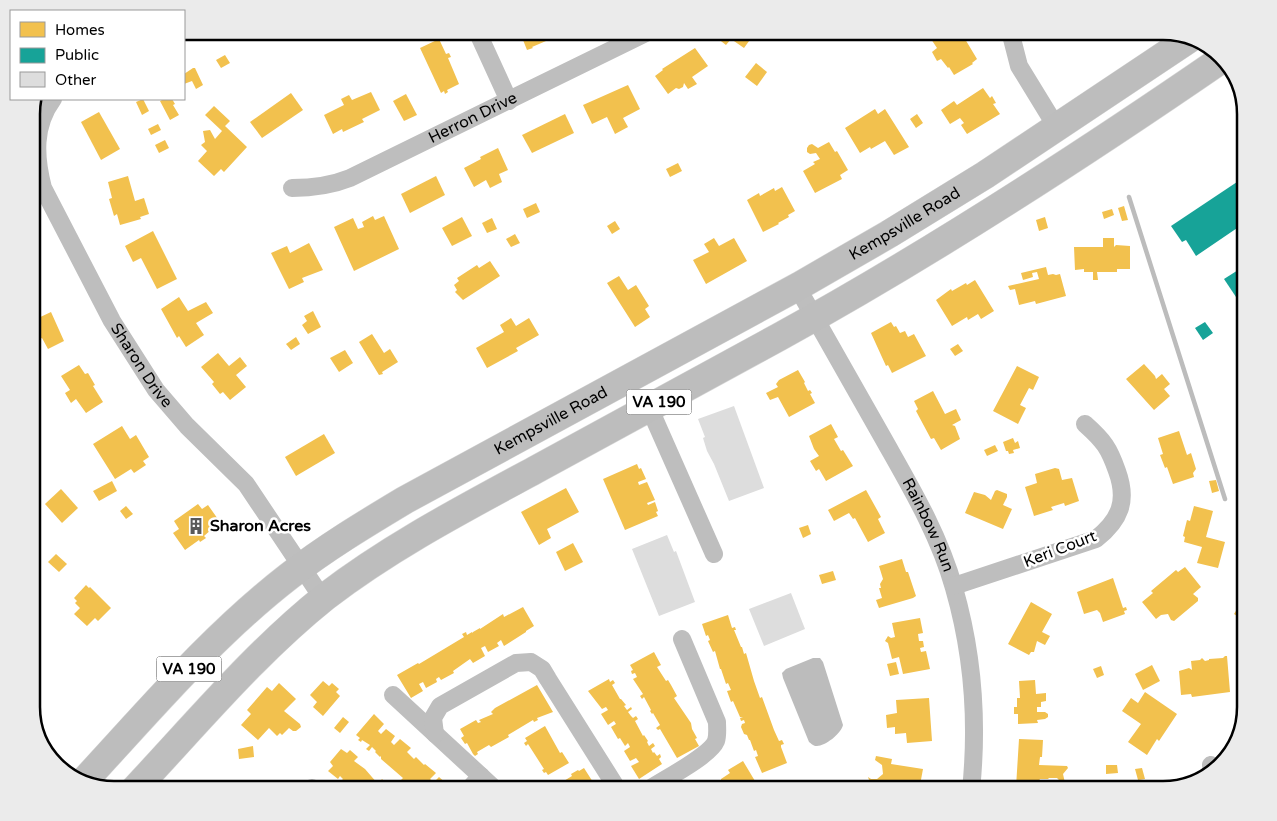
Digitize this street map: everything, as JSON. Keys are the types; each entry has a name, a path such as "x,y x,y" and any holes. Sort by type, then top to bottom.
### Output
{"main road":[{"name":"Kempsville Road","path":"89,776 214,643 245,613 302,567 380,515 797,287 930,210 1184,43"},
{"name":"VA 190","path":"142,781 268,648 323,599 352,577 408,540 814,317 995,210 1113,134 1217,63"}],"street":[{"path":"481,40 508,101"},
{"name":"Herron Drive","path":"292,188 317,188 350,178 632,40"},
{"path":"1012,40 1019,66 1057,128"},
{"name":"Sharon Drive","path":"40,127 42,119 52,100"},
{"name":"Sharon Drive","path":"40,176 43,188 112,321 156,390 187,426 246,484 323,599"},
{"name":"Rainbow Run","path":"797,287 919,501 940,547 954,586 972,672 975,720 972,781"},
{"path":"649,408 714,554"},
{"name":"Keri Court","path":"954,586 1096,539 1108,529 1120,509 1122,485 1111,452 1101,438 1085,424"},
{"path":"662,781 705,754 716,742 718,732 716,722 682,639"},
{"path":"436,734 433,718 440,706 516,663 531,662 542,669 612,781"},
{"path":"392,695 486,781"},
{"path":"476,781 481,776"}],"shaded area":[{"path":"813,658 820,658 823,662 843,725 832,739 817,746 809,742 782,673 786,669"}],"building: Homes":[{"path":"439,40 446,54 449,53 451,57 448,58 459,84 447,90 448,92 445,94 444,91 441,93 420,48"},
{"path":"523,40 548,40 533,48 527,50"},
{"path":"720,40 730,40 726,45"},
{"path":"732,40 750,40 744,48"},
{"path":"932,40 966,40 977,59 973,64 954,75 941,59 937,61 932,52 937,48"},
{"path":"695,48 708,66 692,77 697,84 688,89 684,83 683,87 676,88 668,94 655,76 662,69"},
{"path":"225,55 230,63 221,68 216,60"},
{"path":"756,63 767,72 757,86 745,77"},
{"path":"195,68 203,85 196,89 192,81 185,84 185,73"},
{"path":"628,85 640,109 623,118 628,127 615,134 607,117 592,124 583,105"},
{"path":"983,88 990,98 992,96 996,103 993,104 1000,114 967,134 961,125 964,123 960,118 950,124 941,110 954,101 957,105"},
{"path":"371,92 380,110 362,119 364,122 343,132 342,129 333,134 324,115 344,105 341,99 349,95 352,100"},
{"path":"291,93 303,110 262,138 250,122"},
{"path":"406,94 417,115 404,121 393,101"},
{"path":"144,100 149,111 142,115 136,102"},
{"path":"173,100 175,104 173,105 179,115 170,120 160,101"},
{"path":"214,106 230,121 225,126 247,147 224,172 221,169 214,176 198,161 207,151 201,145 205,142 203,131 210,130 215,139 222,131 205,115"},
{"path":"875,109 878,114 885,109 909,147 894,155 885,141 860,153 845,128"},
{"path":"99,112 120,149 101,160 81,122"},
{"path":"565,114 574,133 532,153 522,135"},
{"path":"917,114 923,123 916,128 910,119"},
{"path":"158,124 161,130 151,135 148,129"},
{"path":"165,140 169,148 159,153 155,145"},
{"path":"829,142 835,152 837,151 848,170 840,175 842,179 815,193 803,171 815,164 813,162 820,159 816,153 810,154 807,152 807,148 812,144 818,148"},
{"path":"498,148 508,170 499,174 502,182 490,188 486,180 474,187 464,168"},
{"path":"678,163 682,171 670,177 666,169"},
{"path":"128,176 135,201 144,198 149,214 140,217 141,219 120,225 117,214 114,216 109,199 112,198 108,182"},
{"path":"436,176 445,195 410,213 401,194"},
{"path":"782,187 795,211 779,224 763,232 747,200 759,193 760,196 774,188 775,191"},
{"path":"536,203 540,212 527,218 523,209"},
{"path":"1124,206 1128,220 1122,221 1118,208"},
{"path":"1112,209 1114,215 1104,219 1102,212"},
{"path":"373,216 375,220 384,216 399,249 354,271 334,227 353,218 358,229 364,227 362,222"},
{"path":"462,217 472,236 452,246 442,228"},
{"path":"1045,217 1048,228 1039,231 1036,220"},
{"path":"492,218 497,229 487,233 482,223"},
{"path":"615,221 620,229 612,234 607,226"},
{"path":"153,231 177,279 157,289 141,258 133,262 125,246"},
{"path":"515,234 520,243 511,247 506,239"},
{"path":"714,238 719,246 734,238 747,261 706,284 693,260 709,252 704,244"},
{"path":"1103,238 1114,238 1114,247 1116,245 1130,246 1130,269 1117,269 1117,272 1097,272 1098,280 1093,280 1093,272 1084,272 1084,269 1075,270 1074,247 1103,247"},
{"path":"309,243 323,270 302,278 304,282 289,289 271,253 287,246 290,253"},
{"path":"490,261 500,276 463,300 455,292 457,290 454,285 459,281 457,278 477,265 479,268"},
{"path":"1046,267 1048,275 1060,274 1066,296 1036,304 1035,301 1019,305 1015,289 1010,290 1008,286 1039,279 1037,272 1032,273 1033,277 1023,280 1021,273"},
{"path":"619,276 628,290 636,285 649,306 645,309 650,317 635,327 607,283"},
{"path":"975,280 994,311 981,319 978,314 968,320 967,317 952,326 936,300 951,289 952,291"},
{"path":"179,297 188,311 206,302 213,313 196,323 204,335 186,347 179,336 177,338 161,309"},
{"path":"313,311 321,327 308,334 302,325 307,321 304,316"},
{"path":"51,312 64,341 48,349 42,338 40,339 40,317"},
{"path":"511,318 516,326 529,318 539,335 516,348 518,351 487,368 476,348 504,332 500,325"},
{"path":"891,322 900,333 905,331 908,337 914,334 926,356 892,373 888,365 886,366 871,333"},
{"path":"372,334 384,353 390,349 398,362 379,375 359,342"},
{"path":"296,337 300,344 291,350 286,344"},
{"path":"958,344 963,351 955,356 950,349"},
{"path":"345,350 353,363 339,372 330,358"},
{"path":"218,353 229,366 240,357 247,366 236,375 246,387 230,400 223,392 220,394 212,384 214,382 201,367"},
{"path":"1144,364 1156,379 1162,374 1170,384 1164,389 1170,396 1154,410 1126,379"},
{"path":"79,365 85,374 88,373 95,385 93,386 103,402 86,413 76,399 71,403 65,393 70,390 61,376"},
{"path":"1017,366 1039,377 1033,390 1029,388 1020,405 1026,408 1018,424 993,411"},
{"path":"798,370 808,391 810,390 812,393 810,394 815,403 789,417 778,397 770,400 766,393 778,387 776,384 779,380"},
{"path":"933,391 945,414 956,409 961,420 952,425 955,426 960,439 941,450 934,438 931,439 916,411 918,409 914,401"},
{"path":"831,424 838,437 834,439 853,466 826,481 819,469 816,471 810,461 819,456 809,436"},
{"path":"122,426 130,439 136,435 149,457 143,461 146,465 134,473 131,469 115,479 93,444"},
{"path":"1179,431 1187,455 1191,453 1196,469 1193,473 1194,477 1173,484 1160,455 1163,454 1158,438"},
{"path":"324,434 335,453 296,476 285,457"},
{"path":"1013,438 1015,443 1018,441 1020,448 1013,450 1014,453 1009,454 1003,442"},
{"path":"995,445 998,451 987,456 984,450"},
{"path":"637,464 646,479 638,482 639,485 647,482 655,500 647,503 648,505 655,502 658,516 625,530 603,479"},
{"path":"1055,468 1059,469 1062,480 1072,478 1079,501 1065,506 1064,503 1051,507 1053,510 1034,516 1025,487 1037,483 1035,474"},
{"path":"1216,480 1219,491 1212,493 1209,481"},
{"path":"112,481 117,491 99,501 93,491"},
{"path":"566,488 579,512 547,529 551,538 539,545 521,512"},
{"path":"61,489 78,508 62,523 45,504"},
{"path":"866,490 881,517 878,519 885,533 868,542 855,518 853,519 849,513 834,521 828,510"},
{"path":"997,490 1007,494 1003,505 1012,509 1003,529 965,513 974,492 985,495 991,500"},
{"name":"Sharon Acres","path":"198,504 202,509 208,505 220,522 204,536 206,538 200,542 199,540 185,550 173,533 179,529 174,521"},
{"path":"126,506 133,514 126,519 120,511"},
{"path":"1194,506 1213,511 1206,537 1225,542 1218,568 1197,563 1202,547 1184,542 1185,537 1183,536 1187,520 1190,521"},
{"path":"808,525 811,534 803,538 799,528"},
{"path":"573,543 583,562 565,571 556,552"},
{"path":"56,554 67,564 59,572 48,562"},
{"path":"902,559 916,596 879,608 876,600 882,598 879,588 881,588 880,584 883,579 879,566"},
{"path":"1185,567 1201,587 1193,594 1198,598 1198,601 1174,621 1171,620 1168,614 1161,615 1156,619 1142,602 1153,593 1151,591 1176,570 1178,572"},
{"path":"833,571 836,580 822,584 819,575"},
{"path":"1113,578 1123,608 1126,607 1127,610 1124,611 1125,614 1103,622 1097,610 1084,614 1077,592"},
{"path":"86,585 111,608 98,621 95,618 87,626 74,614 80,608 75,603 77,601 74,598"},
{"path":"1031,602 1052,614 1042,632 1050,636 1045,645 1037,641 1034,652 1031,652 1029,655 1008,644"},
{"path":"523,607 534,626 504,646 501,640 497,643 499,646 488,652 485,646 481,648 485,656 473,663 470,659 453,671 454,673 441,680 439,677 436,679 437,682 426,688 423,682 419,684 423,691 411,698 397,675 464,637 462,634 466,632 467,635 473,633 503,614 504,617"},
{"path":"728,615 732,628 735,627 736,630 734,630 744,654 746,653 760,698 762,697 779,741 782,740 784,744 781,747 787,763 762,773 755,757 758,756 756,750 754,751 750,740 744,734 741,727 745,723 740,718 743,717 740,717 733,701 731,702 727,691 731,690 728,683 726,684 715,651 713,652 708,641 710,640 708,635 706,636 702,624"},
{"path":"920,618 923,633 918,634 919,641 923,641 924,647 920,648 921,652 926,651 930,669 903,674 899,657 892,659 888,643 885,641 888,636 891,638 895,637 892,623"},
{"path":"654,652 661,665 657,667 666,681 668,680 677,696 674,698 691,723 699,746 677,758 660,729 656,728 660,725 650,711 644,697 642,699 640,696 643,694 633,679 637,677 631,671 633,670 630,665"},
{"path":"1227,656 1230,692 1192,697 1191,694 1181,695 1179,671 1189,668 1192,670 1191,661 1202,658 1205,661"},
{"path":"896,662 899,674 890,676 887,664"},
{"path":"1152,665 1160,681 1143,690 1135,674"},
{"path":"1101,666 1104,675 1097,678 1093,669"},
{"path":"609,679 610,682 613,680 615,683 612,685 626,705 624,706 627,710 631,707 632,709 628,712 633,718 636,716 638,719 635,721 648,741 649,746 653,743 655,746 651,749 653,753 657,756 660,754 661,757 659,759 662,764 639,779 631,766 639,762 636,758 630,761 624,751 630,747 628,743 625,746 620,738 618,739 611,727 616,724 614,721 608,725 601,714 608,710 606,707 602,709 588,691"},
{"path":"1035,680 1036,694 1046,693 1046,701 1041,702 1041,707 1037,707 1037,712 1045,712 1048,714 1048,717 1037,720 1038,723 1018,724 1018,714 1014,714 1014,707 1017,707 1017,698 1020,698 1019,681"},
{"path":"323,681 329,686 332,683 339,689 336,692 340,696 323,716 313,707 317,702 310,695"},
{"path":"279,683 296,699 284,711 301,727 296,731 289,728 282,735 280,733 277,736 269,728 258,740 241,725 251,714 247,710 267,687 272,691"},
{"path":"537,685 553,712 537,718 538,720 534,722 533,720 508,735 509,737 477,752 478,754 475,756 467,743 465,744 461,738 464,736 460,729 476,720 478,723 481,722 479,720 493,714 491,712 495,708"},
{"path":"1145,692 1177,714 1147,755 1128,742 1141,724 1122,711 1131,698 1138,703"},
{"path":"929,698 932,741 907,743 906,733 895,734 895,727 887,728 886,715 897,713 896,700"},
{"path":"374,714 384,724 378,731 381,734 386,729 395,736 391,742 394,745 400,739 411,748 407,752 414,759 416,757 436,773 430,779 433,781 402,781 401,780 403,778 381,759 381,756 372,747 369,751 366,749 370,745 362,740 361,742 358,740 360,738 356,735"},
{"path":"343,717 349,722 340,733 334,728"},
{"path":"545,726 560,753 562,752 569,763 548,775 542,770 544,769 528,744 526,746 524,743 527,741 525,738"},
{"path":"1019,739 1043,740 1042,757 1040,757 1039,765 1067,766 1068,768 1063,774 1065,781 1060,781 1057,778 1049,778 1040,779 1039,781 1016,781"},
{"path":"253,746 254,757 239,759 238,749"},
{"path":"341,749 347,753 350,750 358,757 354,761 365,769 375,781 341,781 343,779 340,776 338,779 328,771 333,766 330,762"},
{"path":"876,756 892,759 891,764 923,769 921,781 869,781 868,777 877,779 883,774 882,765 875,760"},
{"path":"743,761 755,781 721,781 730,773 728,770"},
{"path":"1106,765 1117,765 1118,773 1106,774"},
{"path":"584,768 592,781 564,781 572,776 571,774"},
{"path":"1142,768 1145,779 1138,780 1135,769"},
{"path":"439,777 444,781 435,781"}],"building: Public":[{"path":"1237,182 1237,228 1196,256 1186,240 1182,242 1171,226"},
{"path":"1237,271 1237,298 1224,279"},
{"path":"1205,322 1213,333 1203,340 1195,328"}],"building: Other":[{"path":"734,406 764,488 729,501 707,451 703,438 705,437 698,419"},
{"path":"667,535 674,552 676,551 695,602 659,616 632,549"},
{"path":"791,593 805,629 764,646 749,609"}],"waterway":[{"path":"1129,197 1225,499"}],"place":[{"name":"Sharon Acres","path":"196,526"}]}
